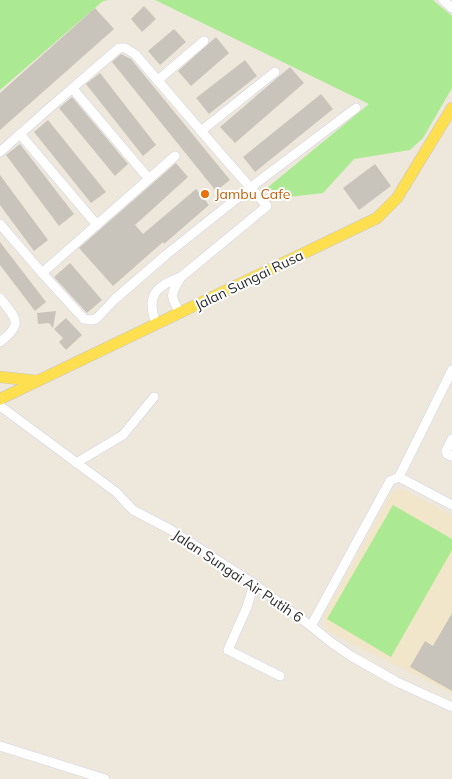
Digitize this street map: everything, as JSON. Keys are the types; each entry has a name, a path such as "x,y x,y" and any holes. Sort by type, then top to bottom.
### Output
{"main road":[{"name":"Jalan Sungai Rusa","path":"0,399 377,218 397,198 452,108"},
{"path":"0,378 39,381"}],"street":[{"path":"443,0 452,8"},
{"path":"158,80 204,41"},
{"path":"0,152 119,48 122,47 135,54 267,206 181,277 164,284 157,290 151,305 156,324"},
{"path":"201,131 275,72"},
{"path":"72,89 149,179"},
{"path":"0,224 84,319 96,319 114,299 167,254 356,108"},
{"path":"20,134 97,225"},
{"path":"42,273 175,156"},
{"path":"180,313 172,296 172,291 181,277"},
{"path":"0,298 14,317 16,323 15,328 0,342"},
{"name":"Jalan Sungai Air Putih 6","path":"0,406 116,492 133,510 171,530 254,584 311,626 390,481 399,477 448,386 452,370"},
{"path":"76,463 123,435 154,397"},
{"path":"452,439 446,451 452,456"},
{"path":"399,477 452,505"},
{"path":"254,584 247,607 228,650 280,676"},
{"path":"311,626 351,656 398,682 452,707"},
{"path":"0,746 105,779"}],"shaded area":[{"path":"403,489 452,516 452,693 327,631 324,615 392,492"}],"green space":[{"path":"0,0 109,0 103,1 0,90"},
{"path":"155,0 433,0 452,16 452,88 423,138 410,150 354,159 323,193 280,198 267,188 369,104"},
{"path":"393,505 452,539 452,550 391,657 327,619"}],"building":[{"path":"144,6 156,19 142,32 131,19"},
{"path":"95,8 114,29 0,130 0,93"},
{"path":"174,29 186,42 160,65 148,51"},
{"path":"216,37 229,53 191,86 178,71"},
{"path":"121,54 131,59 230,180 216,191 112,62"},
{"path":"245,60 257,76 209,114 196,98"},
{"path":"290,67 304,83 235,143 220,127"},
{"path":"100,73 156,145 143,156 86,84"},
{"path":"321,94 333,109 255,172 243,157"},
{"path":"72,97 128,164 115,176 59,108"},
{"path":"48,120 106,192 91,203 34,132"},
{"path":"20,144 74,214 59,226 6,155"},
{"path":"176,163 188,177 135,225 143,234 196,189 209,205 113,286 79,248"},
{"path":"375,164 391,186 359,210 343,188"},
{"path":"0,175 48,240 34,251 0,205"},
{"path":"0,242 46,302 35,311 0,265"},
{"path":"70,263 102,300 87,313 54,277"},
{"path":"56,311 53,328 49,323 38,324 37,313"},
{"path":"66,318 82,335 66,350 59,342 63,338 54,329"},
{"path":"452,613 452,691 410,667 425,641 433,646"}],"place":[{"name":"Jambu Cafe","path":"205,194"}]}
